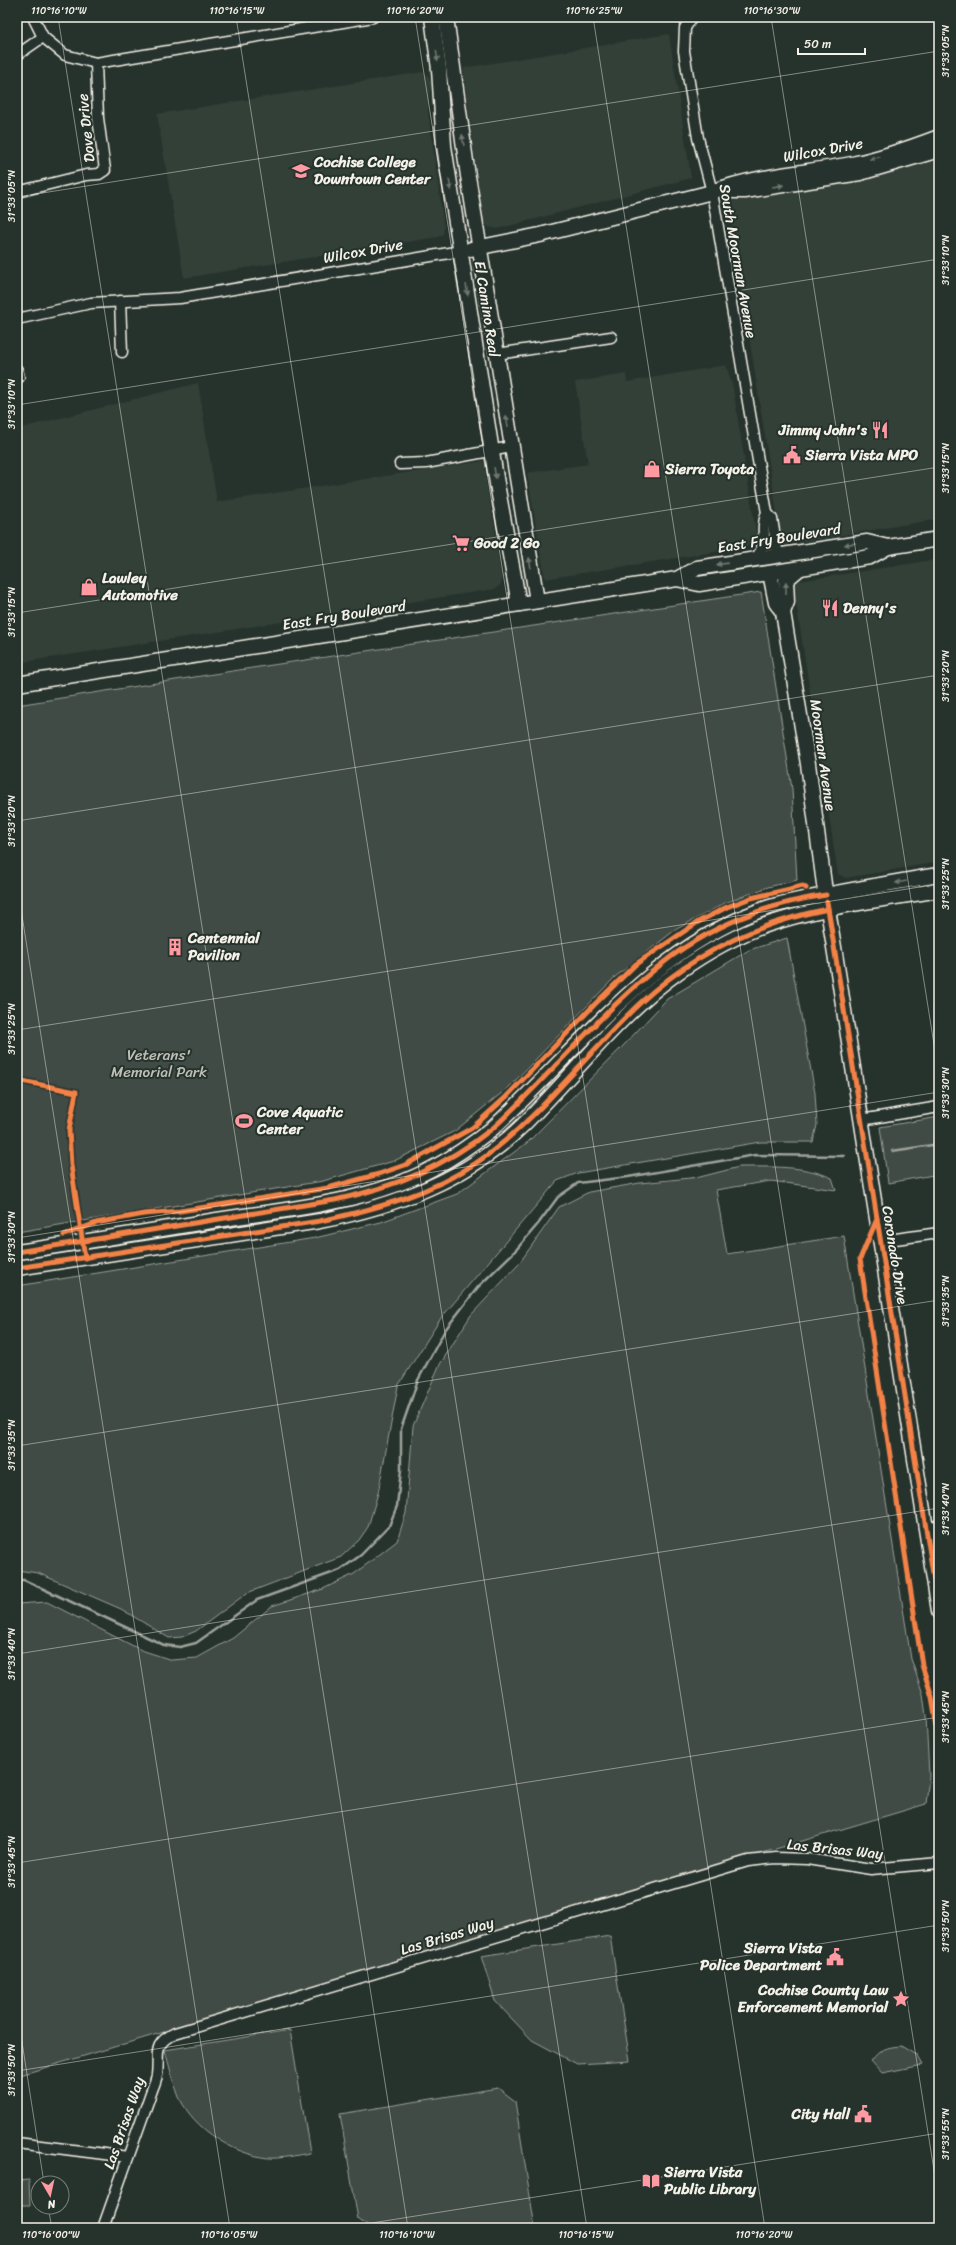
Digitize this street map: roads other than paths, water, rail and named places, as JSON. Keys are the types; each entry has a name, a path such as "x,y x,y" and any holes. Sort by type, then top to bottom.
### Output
{"street":[{"path":"33,17 43,37 65,55 96,63 373,17"},
{"name":"El Camino Real","path":"432,17 439,69 441,126 492,450 519,604"},
{"name":"El Camino Real","path":"446,17 511,447 537,601"},
{"name":"South Moorman Avenue","path":"692,17 685,28 684,51 698,138 712,192 767,513 772,520 778,556"},
{"path":"17,55 43,37"},
{"name":"Dove Drive","path":"17,192 86,174 99,174 105,170 98,118 96,63"},
{"name":"Wilcox Drive","path":"17,320 91,303 180,298 480,248 540,235 712,192 736,183 853,164 899,152 939,137"},
{"name":"Wilcox Drive","path":"712,192 745,191 860,173 939,150"},
{"path":"120,301 122,352"},
{"path":"497,354 611,337"},
{"path":"400,464 426,463 511,447"},
{"name":"South Moorman Avenue","path":"755,559 763,550 766,540 763,521 767,513"},
{"name":"East Fry Boulevard","path":"17,684 677,579 697,568 867,542 888,547 939,539"},
{"name":"East Fry Boulevard","path":"677,579 699,584 870,558 888,547"},
{"name":"Moorman Avenue","path":"783,612 787,602 786,580 799,568"},
{"name":"Moorman Avenue","path":"770,573 776,603 783,612 808,764 827,902"},
{"path":"17,1268 320,1221 365,1212 422,1192 454,1177 478,1161 523,1126 639,1004 678,972 754,929 827,902 939,875"},
{"path":"17,1252 334,1200 383,1188 432,1168 472,1144 493,1128 642,980 674,956 714,932 761,910 787,902 827,902 939,890"},
{"name":"Coronado Drive","path":"827,902 881,1242 932,1527 939,1611"},
{"path":"861,1120 939,1107"},
{"path":"881,1242 939,1233"},
{"name":"Las Brisas Way","path":"103,2228 157,2074 157,2049 164,2038 175,2032 748,1861 776,1858 807,1859 871,1869 939,1863"},
{"path":"17,2143 128,2157"}],"waterway":[{"path":"892,1151 939,1144"},
{"path":"17,1580 24,1580 164,1645 180,1647 196,1643 257,1600 340,1570 361,1555 389,1526 397,1506 401,1470 401,1429 418,1380 445,1330 478,1287 516,1250 558,1197 578,1183 628,1177 755,1155 844,1156"}],"place":[{"name":"Cochise College Downtown Center","path":"301,171"},
{"name":"Jimmy John's","path":"880,430"},
{"name":"Sierra Vista MPO","path":"792,455"},
{"name":"Sierra Toyota","path":"652,469"},
{"name":"Good 2 Go","path":"461,543"},
{"name":"Lawley Automotive","path":"89,587"},
{"name":"Denny's","path":"830,608"},
{"name":"Centennial Pavilion","path":"175,947"},
{"name":"Cove Aquatic Center","path":"244,1121"},
{"name":"Sierra Vista Police Department","path":"835,1957"},
{"name":"Cochise County Law Enforcement Memorial","path":"901,1999"},
{"name":"City Hall","path":"863,2114"},
{"name":"Sierra Vista Public Library","path":"651,2181"}],"park label":[{"name":"Veterans' Memorial Park","path":"159,1064"}]}
